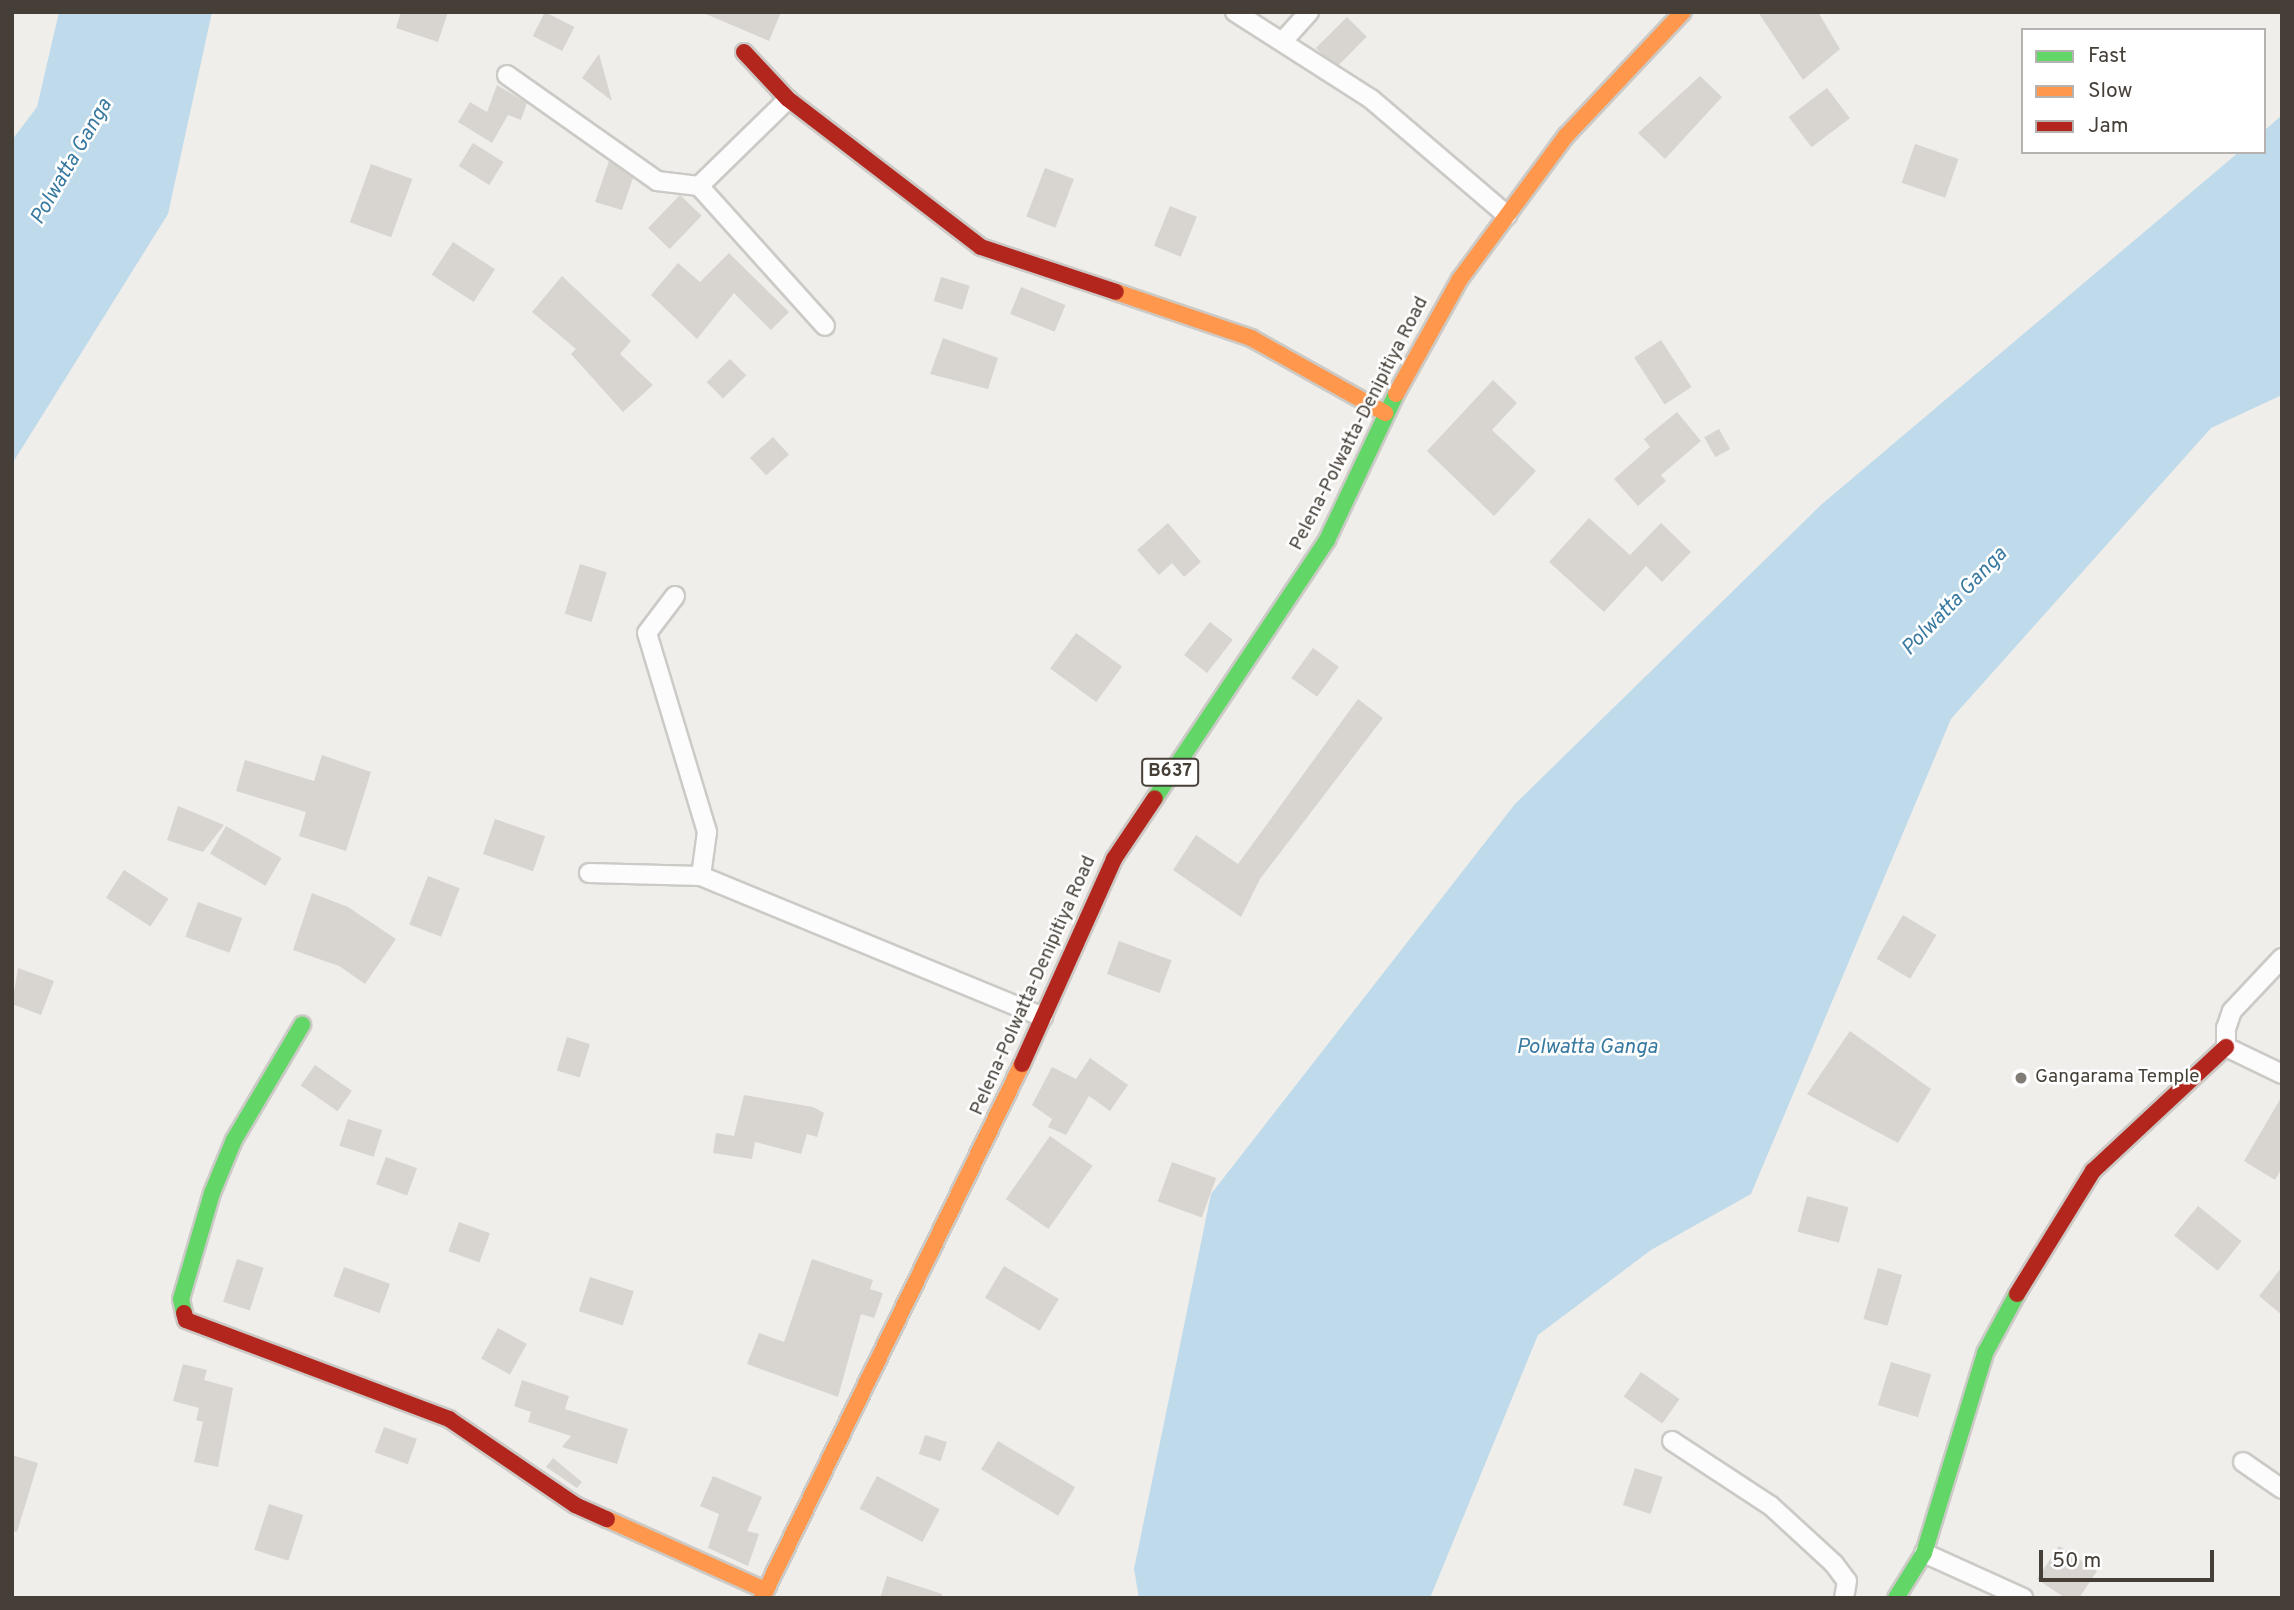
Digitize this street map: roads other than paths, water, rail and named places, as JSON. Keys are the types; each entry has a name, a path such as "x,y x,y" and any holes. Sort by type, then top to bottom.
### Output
{"street":[{"path":"1235,12 1371,99 1507,215"},
{"path":"1283,41 1309,12"},
{"name":"Pelena-Polwatta-Denipitiya Road","path":"764,1594 966,1189 1114,859 1327,540 1385,413 1423,338 1507,215 1566,136 1683,12"},
{"path":"744,52 788,99 981,247 1251,338 1385,413"},
{"path":"507,75 657,181 699,186 825,327"},
{"path":"699,186 788,99"},
{"path":"675,596 647,633 707,832 701,876"},
{"path":"589,873 701,876 1043,1017"},
{"path":"1896,1598 1924,1553 1985,1353 2036,1261 2093,1171 2226,1047 2232,1010 2282,958"},
{"path":"302,1026 234,1140 212,1193 181,1300 186,1320 449,1419 575,1505 764,1594"},
{"path":"2226,1047 2282,1074"},
{"path":"1672,1441 1771,1506 1834,1564 1847,1581 1844,1598"},
{"path":"2243,1462 2282,1489"},
{"path":"1924,1553 2023,1598"}],"water":[{"name":"Polwatta Ganga","path":"59,12 212,12 168,214 12,464 12,140 37,107"},
{"name":"Polwatta Ganga","path":"2282,115 2282,395 2211,428 1951,719 1751,1194 1651,1250 1538,1335 1430,1598 1139,1598 1134,1569 1211,1194 1515,804 1822,504 2237,154 2266,154 2266,129"}],"place":[{"name":"Gangarama Temple","path":"2021,1078"}]}
